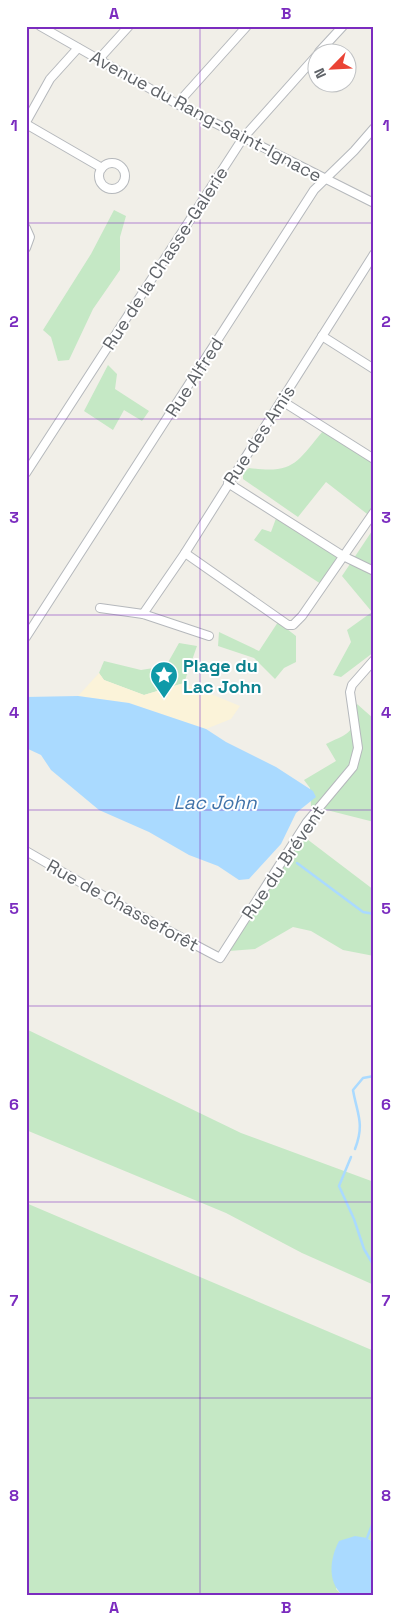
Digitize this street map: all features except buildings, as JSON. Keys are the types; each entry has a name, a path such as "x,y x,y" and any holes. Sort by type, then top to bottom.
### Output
{"street":[{"name":"Avenue du Rang-Saint-Ignace","path":"40,26 242,138 374,203"},
{"path":"99,60 129,26"},
{"path":"178,104 247,26"},
{"name":"Rue de la Chasse-Galerie","path":"328,42 343,26"},
{"path":"78,48 50,79 26,123 102,168"},
{"name":"Rue de la Chasse-Galerie","path":"26,473 242,138 308,64"},
{"name":"Rue Alfred","path":"26,637 314,190 374,128"},
{"path":"26,228 30,237 26,248"},
{"name":"Rue des Amis","path":"143,614 282,401 374,254"},
{"path":"322,336 374,369"},
{"path":"282,401 374,459"},
{"path":"228,482 343,556 374,571"},
{"path":"184,553 288,625 293,626 302,616 374,512"},
{"path":"100,608 143,614 209,636"},
{"name":"Rue du Brévent","path":"220,958 307,822 353,767 358,748 350,692 352,685 374,660"},
{"name":"Rue de Chasseforêt","path":"26,851 116,903 220,958"}],"green space":[{"path":"114,210 126,216 120,237 120,270 93,309 69,360 58,361 51,337 43,330 91,254"},
{"path":"108,365 117,374 115,389 149,411 142,421 124,410 113,430 84,411"},
{"path":"323,431 374,459 374,513 371,517 326,482 298,517 243,479 243,473 249,468 276,469 293,464"},
{"path":"278,513 342,554 324,586 254,540 262,529 271,532"},
{"path":"374,528 374,652 341,677 333,675 351,642 347,630 372,612 342,576"},
{"path":"278,622 296,636 296,662 284,668 275,679 254,658 218,646 219,632 259,651"},
{"path":"179,643 197,646 184,683 144,695 104,680 99,673 104,661 141,670 166,666"},
{"path":"357,704 374,719 374,822 311,806 310,788 304,780 336,761 326,744 350,731 354,722"},
{"path":"303,836 374,890 374,956 343,950 311,931 293,927 255,949 229,951 264,892"},
{"path":"26,1029 241,1133 374,1182 374,1285 302,1253 226,1213 26,1130"},
{"path":"26,1203 374,1351 374,1543 367,1538 336,1589 342,1595 26,1595"}],"sand":[{"name":"Plage du Lac John","path":"99,673 104,680 144,695 184,683 240,706 231,719 206,729 129,703 78,696"}],"water":[{"name":"Lac John","path":"78,696 129,703 206,729 226,742 276,767 313,791 316,797 296,813 281,844 249,879 239,880 218,866 189,855 149,832 99,810 51,770 41,755 26,748 26,697"},
{"path":"355,1536 367,1538 374,1543 374,1595 342,1595 334,1583 332,1562 339,1541"}],"waterway":[{"path":"297,863 363,912 374,914"},
{"path":"355,1149 360,1125 353,1090 363,1078 374,1076"},
{"path":"351,1157 339,1186 354,1219 364,1249 374,1266"},
{"path":"367,1538 374,1520"}],"place":[{"name":"Plage du Lac John","path":"164,699"}]}
